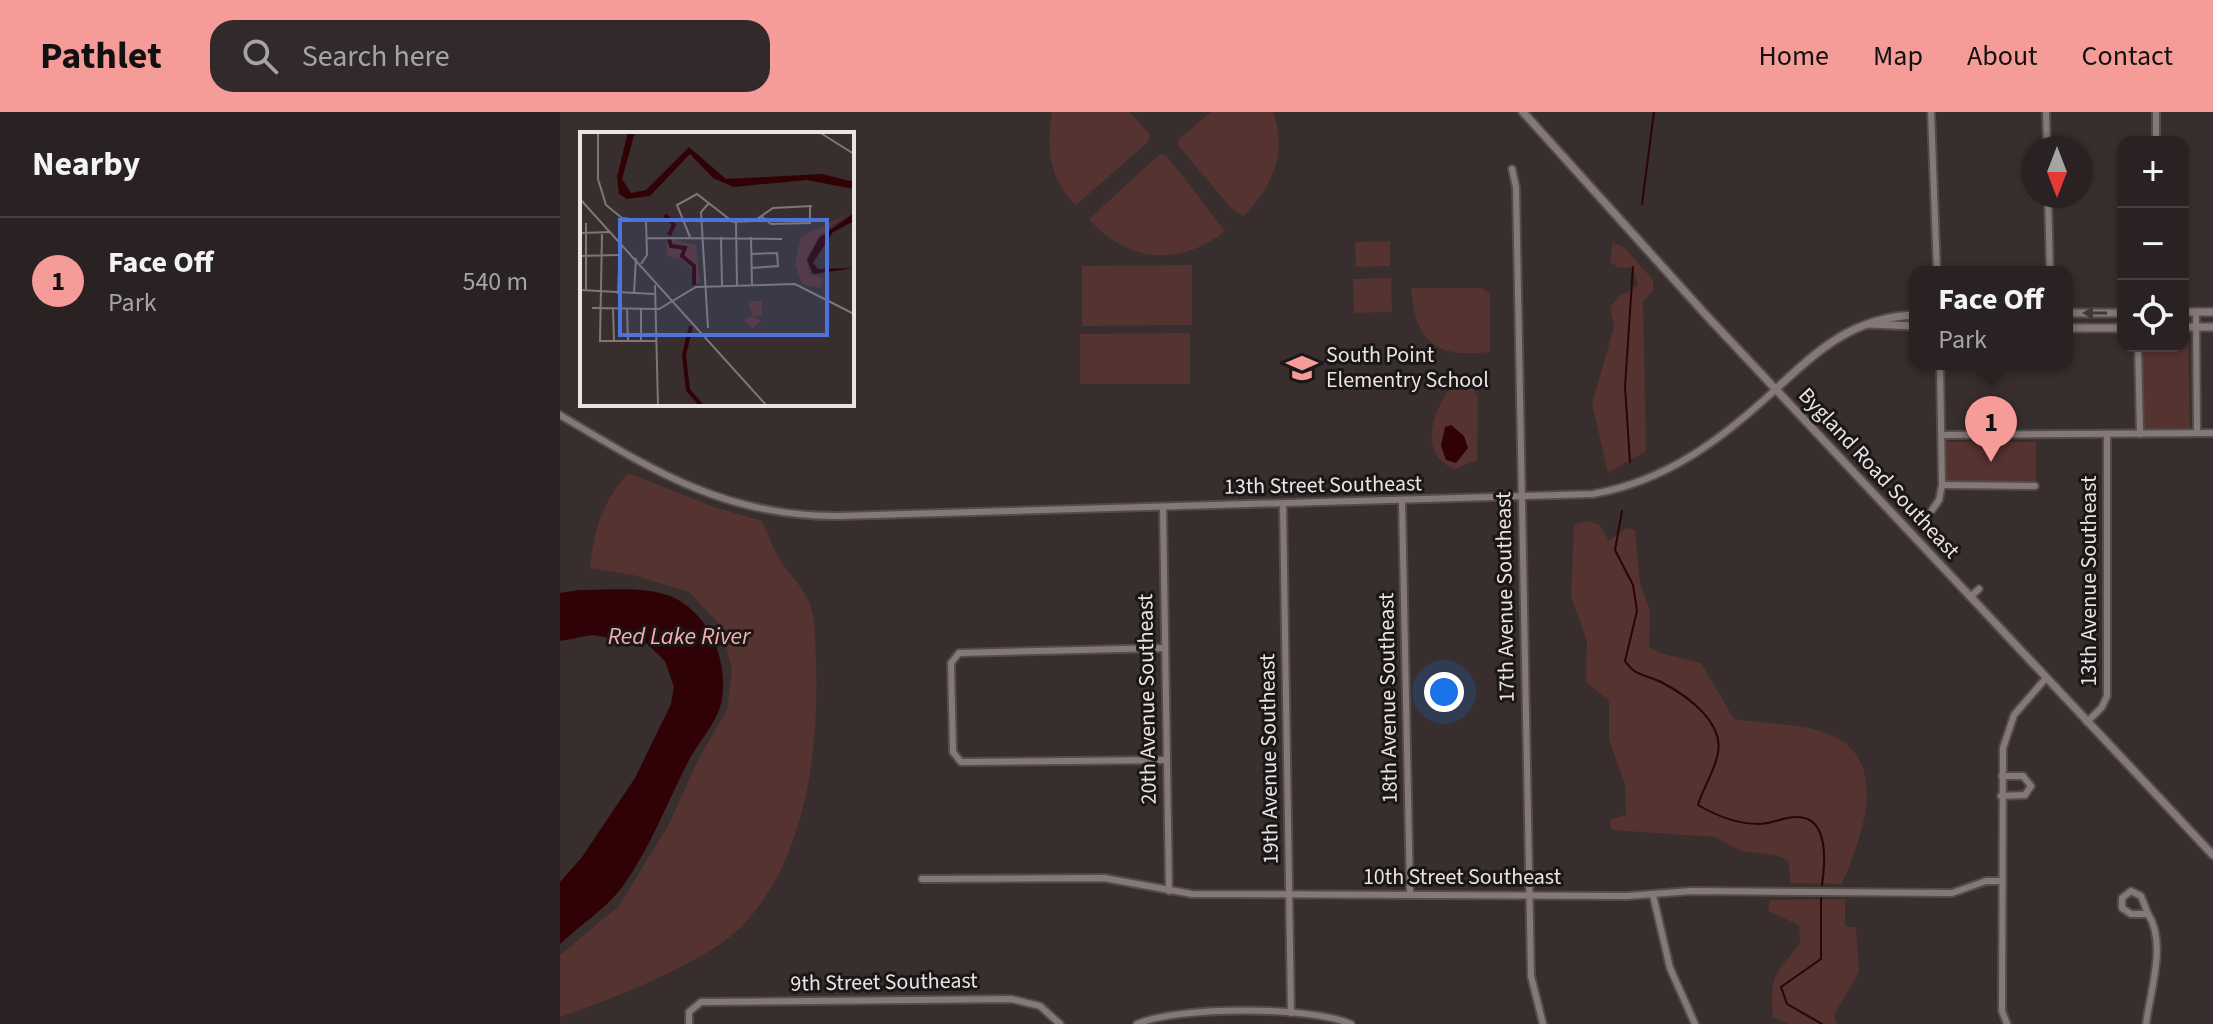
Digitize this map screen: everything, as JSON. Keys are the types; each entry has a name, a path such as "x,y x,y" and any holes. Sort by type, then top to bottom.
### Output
{"street":[{"name":"Bygland Road Southeast","path":"1523,112 1776,389 2213,855"},
{"path":"1931,112 1937,266"},
{"path":"2046,112 2047,136"},
{"path":"2156,112 2156,136"},
{"name":"17th Avenue Southeast","path":"1512,169 1516,187 1529,895 1533,994 1543,1024"},
{"path":"2048,208 2050,266"},
{"path":"2189,312 2213,312"},
{"path":"2196,312 2197,433"},
{"path":"2073,313 2117,313"},
{"path":"1776,389 1828,341 1855,326 1880,318 1909,316"},
{"path":"1855,326 1909,326"},
{"path":"2189,327 2213,327"},
{"path":"2073,328 2117,328"},
{"path":"2138,352 2140,434"},
{"path":"1932,510 1939,500 1942,485 1940,370"},
{"name":"13th Street Southeast","path":"560,415 665,474 727,502 770,513 839,516 1593,494 1654,477 1701,451 1776,389"},
{"path":"1942,435 2213,433"},
{"name":"13th Avenue Southeast","path":"2087,722 2102,707 2107,696 2107,434"},
{"path":"1942,485 2035,486"},
{"name":"18th Avenue Southeast","path":"1402,501 1410,895"},
{"name":"19th Avenue Southeast","path":"1283,504 1291,1013"},
{"name":"20th Avenue Southeast","path":"1163,507 1169,891"},
{"path":"1970,597 1979,589"},
{"path":"1164,648 959,653 951,663 953,752 961,762 1166,760"},
{"path":"2007,1024 2002,1011 2002,776 2008,727 2046,678"},
{"path":"2001,796 2025,795 2031,786 2023,776 2002,776"},
{"name":"10th Street Southeast","path":"922,879 1104,878 1169,891 1289,895 1653,895 1691,891 1952,893 1986,881 2001,881"},
{"path":"2146,1024 2157,943 2155,928 2138,893 2124,895 2120,901 2124,911 2148,914"},
{"path":"1653,895 1670,968 1695,1024"},
{"name":"9th Street Southeast","path":"689,1024 689,1012 701,1002 1011,999 1040,1006 1060,1024"},
{"path":"1137,1024 1180,1013 1324,1014 1351,1024"}],"shaded area":[{"path":"1052,112 1130,112 1150,135 1148,142 1076,205 1055,174 1049,138"},
{"path":"1211,112 1273,112 1279,141 1278,155 1262,194 1243,216 1230,207 1178,145 1179,139"},
{"path":"1159,155 1166,155 1225,231 1208,243 1172,255 1137,252 1104,234 1089,219"},
{"path":"1390,241 1390,266 1356,267 1355,242"},
{"path":"1613,242 1625,248 1653,280 1653,291 1643,301 1646,451 1608,473 1592,404 1614,327 1610,307 1621,295 1638,286 1633,267 1619,268 1610,262"},
{"path":"1192,265 1192,325 1082,326 1082,266"},
{"path":"1391,278 1392,312 1354,313 1353,279"},
{"path":"1411,288 1483,288 1490,294 1490,352 1455,352 1432,343 1418,322"},
{"path":"1190,333 1190,384 1080,384 1080,334"},
{"path":"2139,352 2188,352 2190,428 2141,429"},
{"path":"1473,389 1478,397 1477,460 1455,469 1436,455 1433,423 1449,390"},
{"path":"1946,442 2036,442 2036,482 1946,481"},
{"path":"628,473 714,507 762,521 777,555 808,599 813,618 816,694 811,766 794,837 781,870 763,901 740,928 680,967 560,1017 560,955 619,906 669,824 698,760 727,710 732,670 721,626 689,592 633,575 590,568 601,517"},
{"path":"1589,521 1600,525 1609,541 1626,528 1635,530 1640,584 1650,610 1649,647 1660,653 1701,663 1734,719 1793,725 1826,733 1847,744 1860,760 1866,779 1867,800 1857,844 1842,884 1791,883 1788,860 1741,851 1716,837 1611,830 1610,820 1626,815 1625,784 1609,740 1609,701 1586,682 1587,641 1571,596 1574,524"},
{"path":"1845,899 1845,927 1856,927 1859,972 1834,1015 1837,1024 1788,1024 1773,1017 1773,983 1800,943 1799,925 1768,911 1770,900"}],"water":[{"path":"1451,425 1464,436 1468,448 1456,463 1446,460 1441,446 1445,427"},
{"name":"Red Lake River","path":"579,590 649,591 670,596 684,604 696,614 714,641 723,689 715,720 688,762 633,871 609,902 560,944 560,882 582,857 635,778 671,704 674,687 665,661 646,643 592,635 560,641 560,593"}],"waterway":[{"path":"1642,204 1654,112"},
{"path":"1630,462 1625,387 1633,267"},
{"path":"1622,511 1615,550 1633,585 1637,611 1625,661 1637,673 1683,695 1703,712 1716,733 1719,745 1717,757 1698,805 1727,818 1751,824 1791,817 1807,819 1815,824 1823,843 1822,885"},
{"path":"1821,898 1821,959 1781,987 1787,1004 1822,1024"}],"place":[{"name":"South Point Elementry School","path":"1302,368"},
{"name":"Face Off","path":"1991,462"}]}
